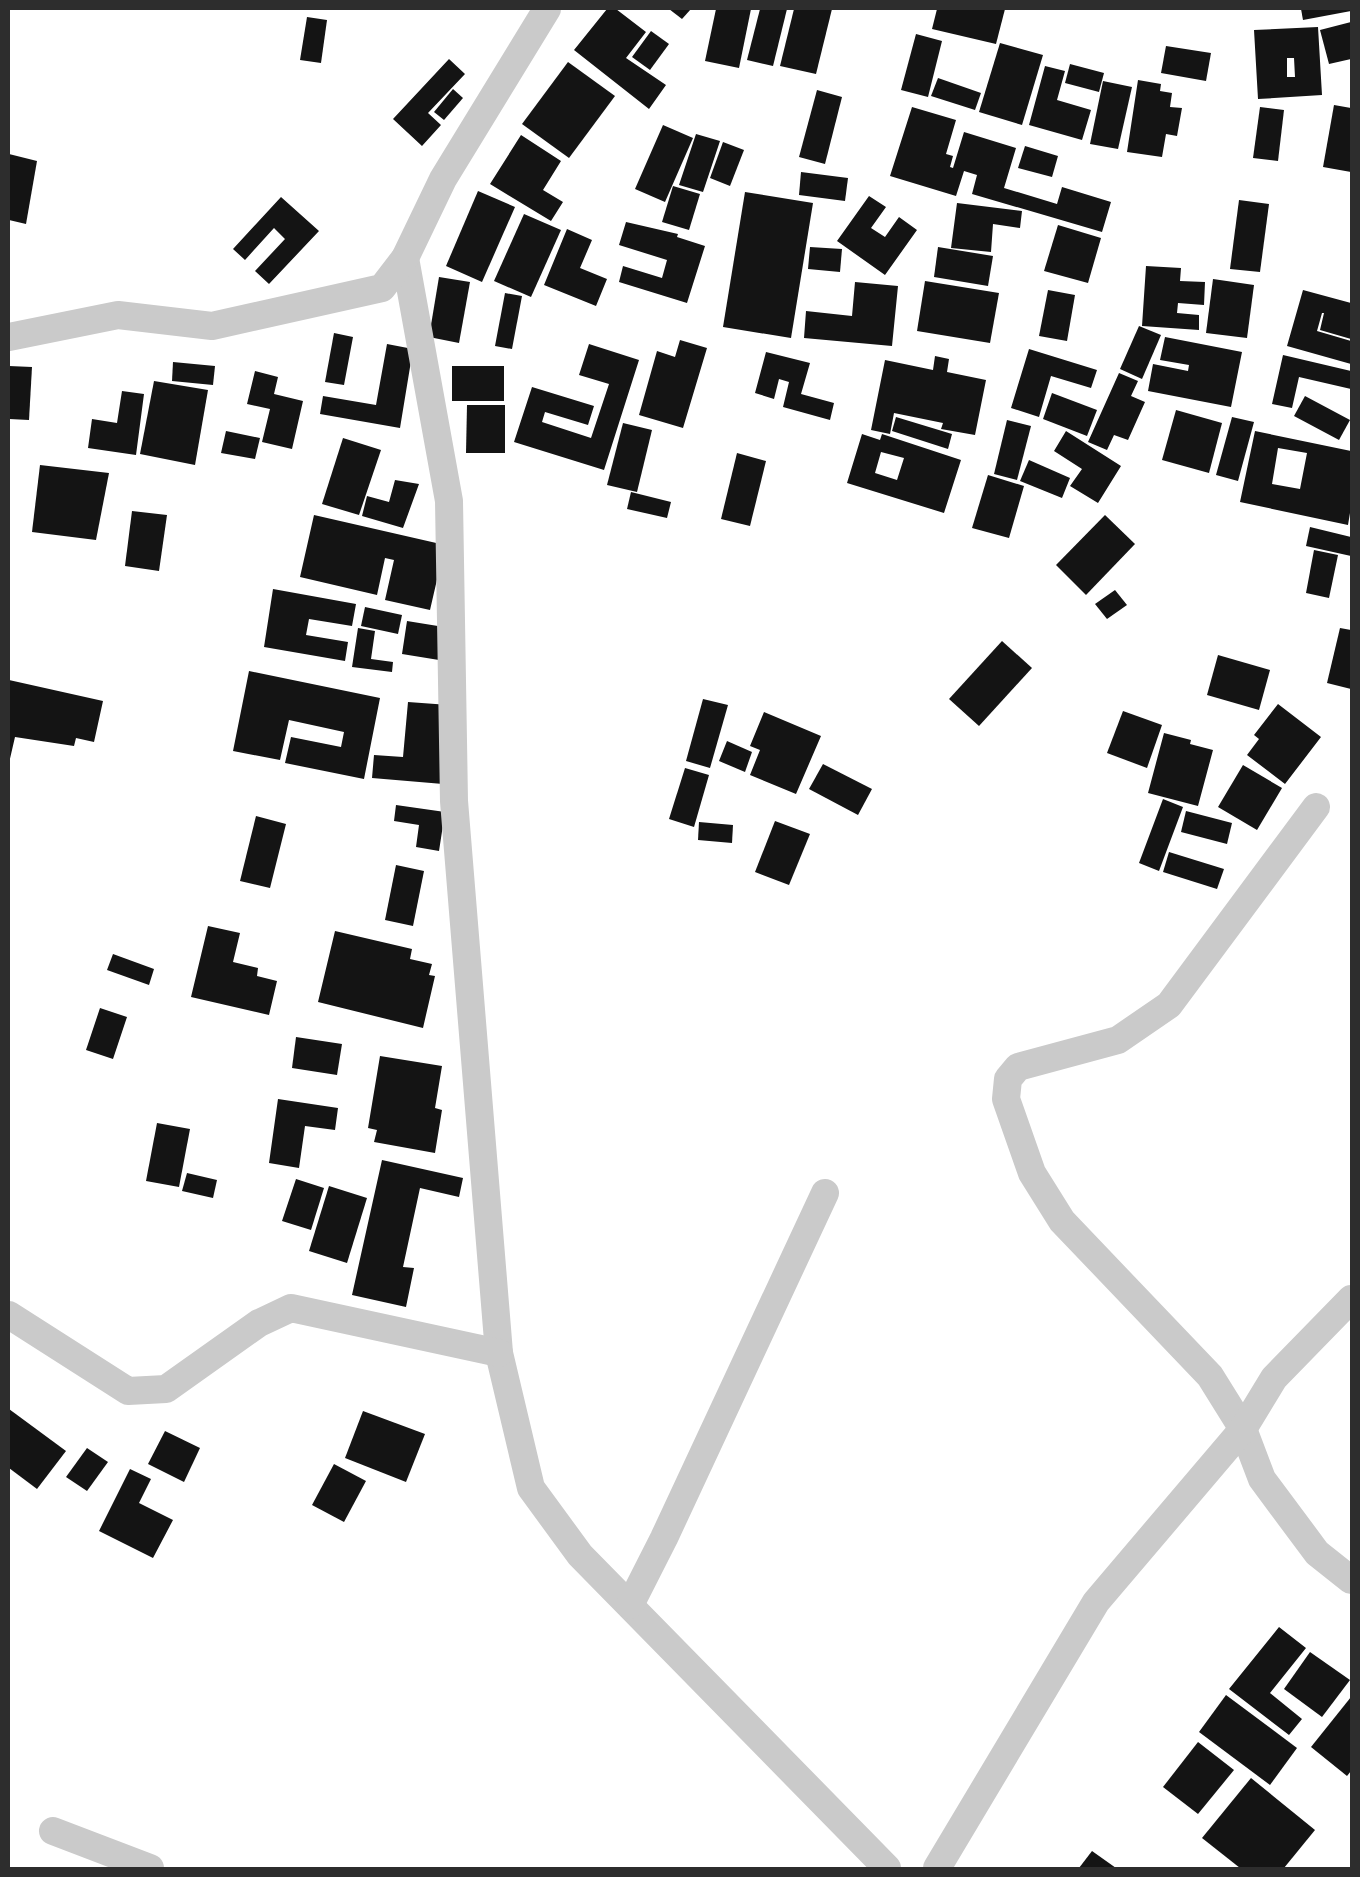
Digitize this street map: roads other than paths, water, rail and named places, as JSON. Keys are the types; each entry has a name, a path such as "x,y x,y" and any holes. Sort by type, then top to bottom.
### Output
{"street":[{"path":"9,337 118,315 212,326 382,288 406,258 443,179 547,9"},
{"path":"406,258 449,501 454,802 499,1353 531,1488 580,1555 887,1868"},
{"path":"1316,807 1169,1006 1118,1040 1018,1067 1008,1079 1006,1100 1032,1173 1062,1221 1210,1376 1242,1429 1262,1479 1317,1553 1351,1580"},
{"path":"630,1605 664,1538 825,1193"},
{"path":"937,1868 1096,1602 1242,1429 1274,1378 1351,1298"},
{"path":"9,1315 128,1391 166,1389 259,1323 292,1308 499,1353"},
{"path":"54,1831 150,1868"}]}
